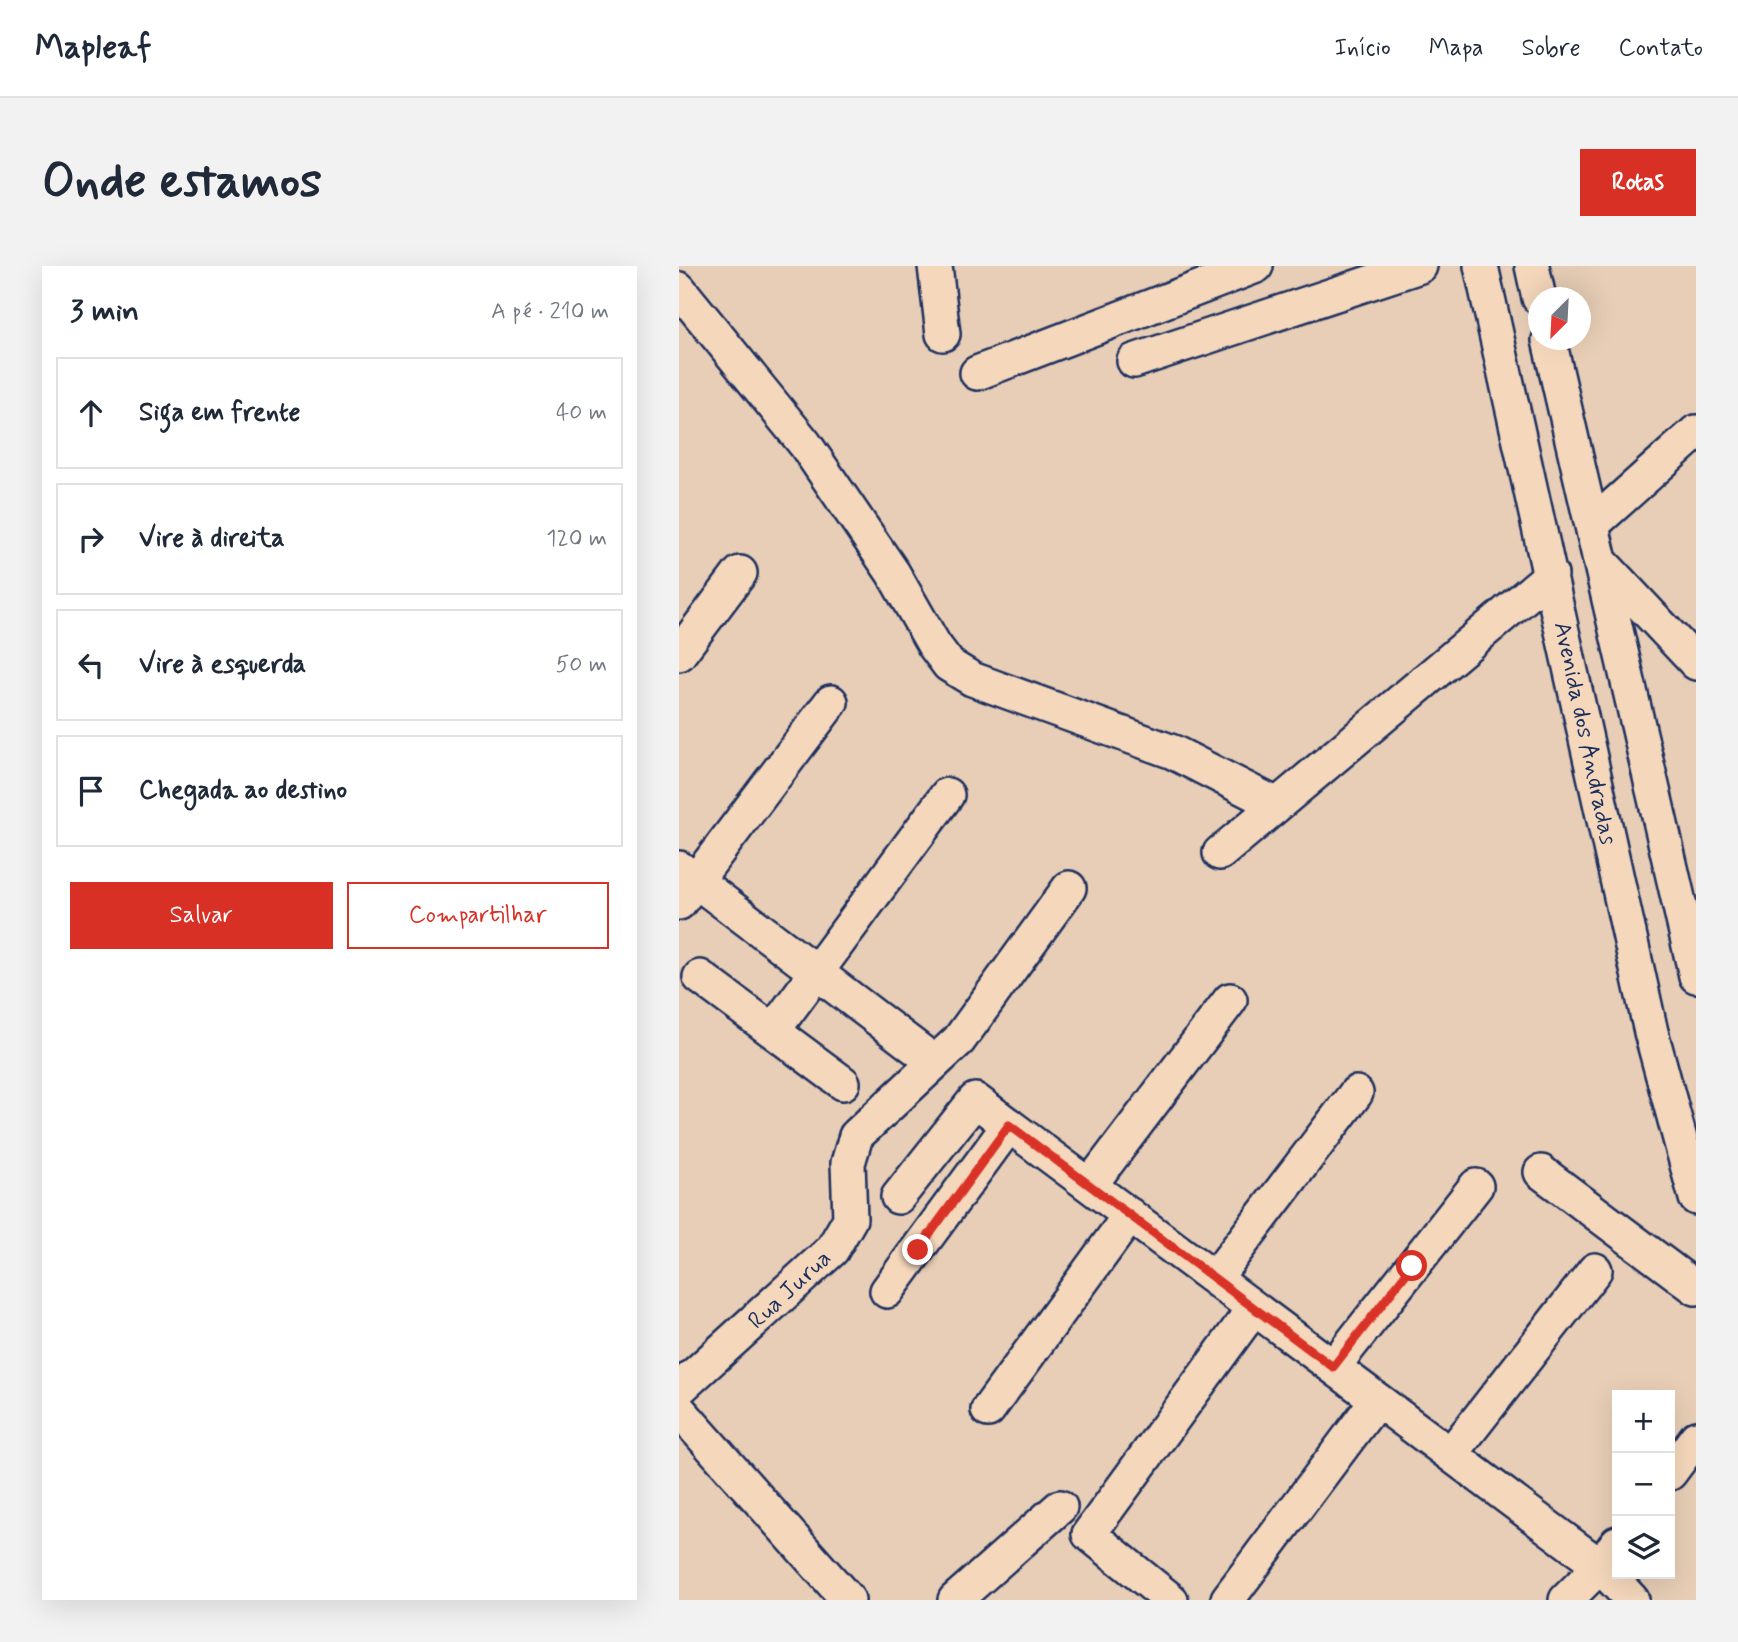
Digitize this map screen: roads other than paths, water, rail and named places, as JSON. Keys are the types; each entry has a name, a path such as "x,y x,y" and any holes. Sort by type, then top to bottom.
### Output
{"street":[{"path":"935,266 943,334"},
{"path":"977,373 1256,266"},
{"path":"1134,361 1420,266"},
{"name":"Avenida dos Andradas","path":"1481,266 1651,1032 1696,1198"},
{"path":"1532,266 1537,287"},
{"path":"679,289 805,444 893,573 949,665 972,679 1173,752 1277,805"},
{"name":"Avenida dos Andradas","path":"1551,350 1696,976"},
{"path":"1592,525 1696,432"},
{"path":"1600,560 1696,663"},
{"path":"679,654 740,573"},
{"path":"1220,853 1551,575"},
{"path":"831,702 685,884 816,972 933,1061 959,1040 1069,888"},
{"path":"773,1031 947,795"},
{"path":"700,977 843,1083"},
{"path":"1090,1185 1230,1000"},
{"name":"Rua Jurua","path":"679,1390 832,1250 850,1219 848,1163 856,1136 933,1061"},
{"path":"1215,1278 1356,1093"},
{"path":"898,1197 975,1100 1451,1454 1609,1554 1632,1600"},
{"path":"887,1291 1009,1125"},
{"path":"1541,1172 1696,1288"},
{"path":"1333,1367 1476,1186"},
{"path":"988,1410 1130,1215"},
{"path":"1451,1454 1595,1270"},
{"path":"1171,1600 1089,1534 1254,1308"},
{"path":"1228,1599 1377,1399"},
{"path":"679,1409 848,1600"},
{"path":"1675,1466 1696,1438"},
{"path":"955,1600 1060,1507"},
{"path":"1566,1600 1609,1554"}]}
